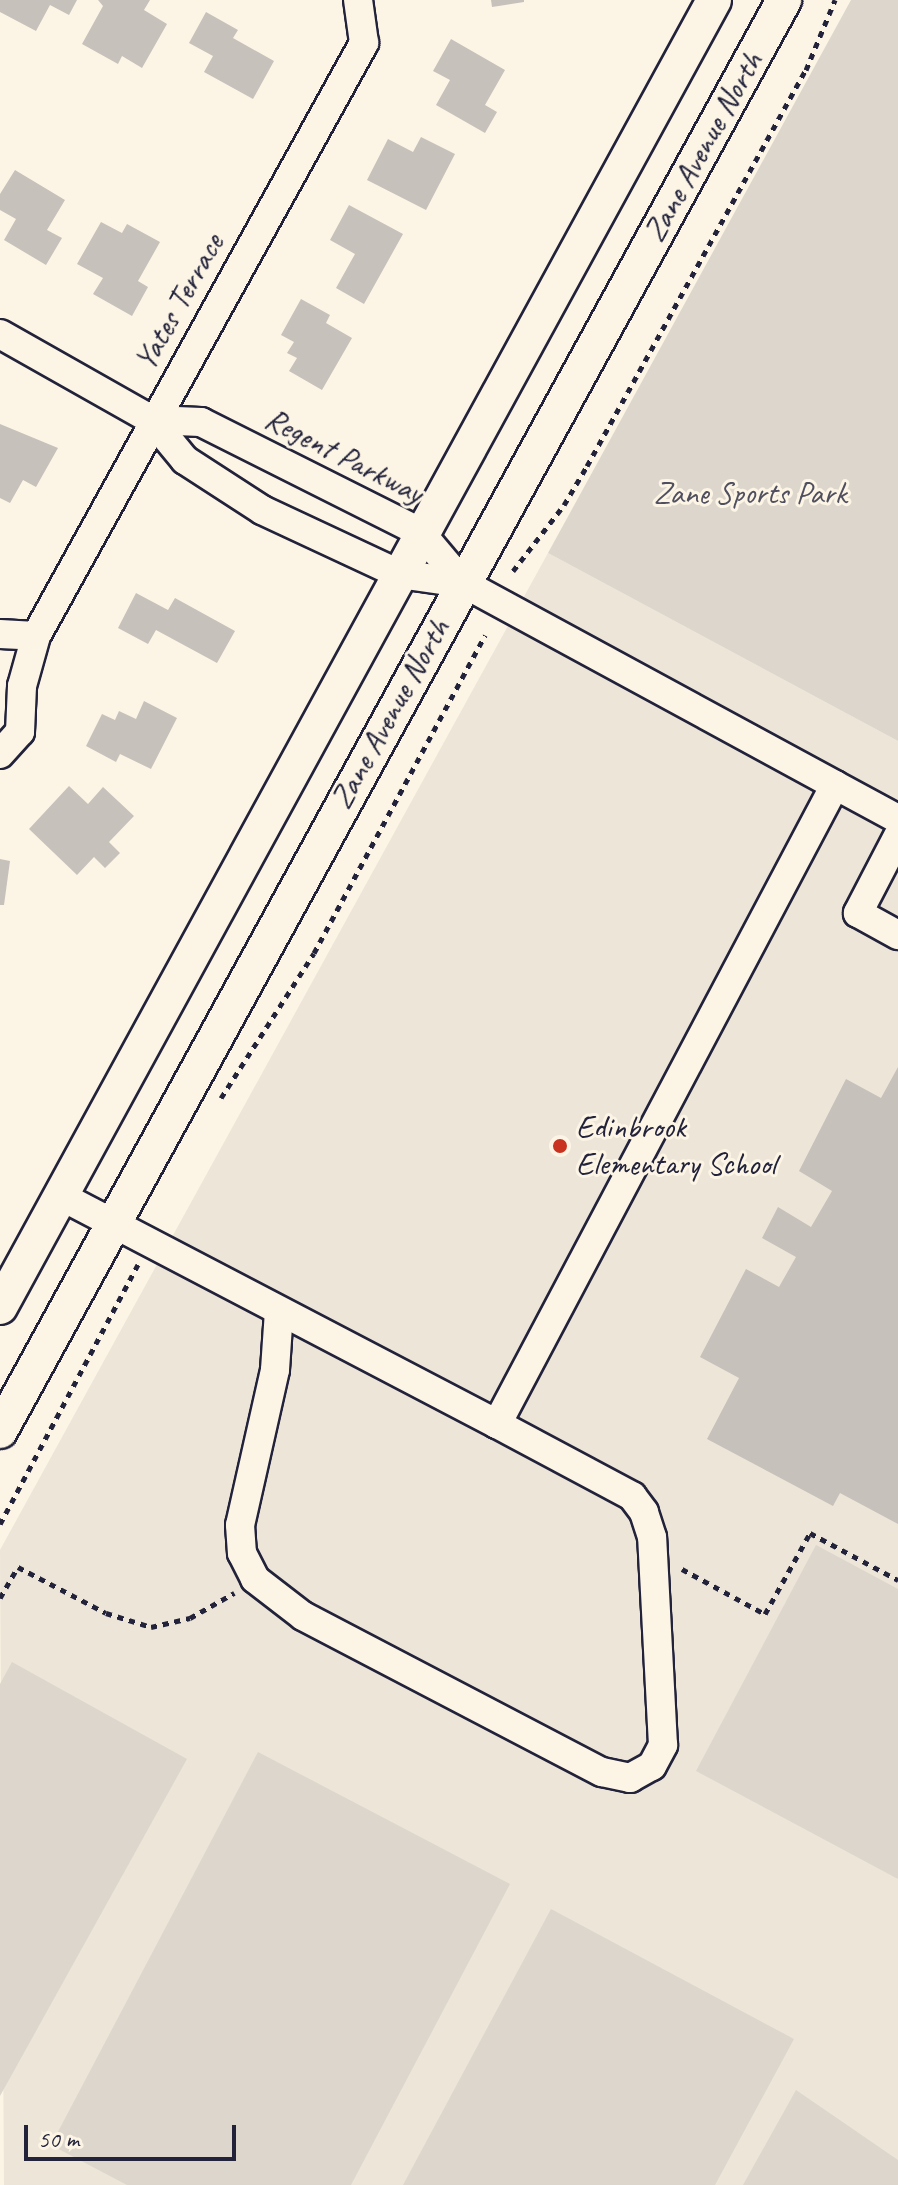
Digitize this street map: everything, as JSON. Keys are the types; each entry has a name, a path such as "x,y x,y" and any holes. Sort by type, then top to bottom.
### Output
{"main road":[{"name":"Zane Avenue North","path":"0,1307 420,532 714,0"},
{"name":"Zane Avenue North","path":"0,1431 784,0"}],"street":[{"name":"Yates Terrace","path":"0,754 20,732 22,686 36,636 152,420 364,43 358,0"},
{"name":"Regent Parkway","path":"0,334 152,420 185,460 262,510 399,574 463,583"},
{"name":"Regent Parkway","path":"152,420 201,422 420,532 463,583"},
{"path":"463,583 898,819"},
{"path":"0,634 36,636"},
{"path":"497,1424 835,785"},
{"path":"898,836 858,913 898,935"},
{"path":"60,1196 632,1496 651,1533 663,1745 652,1766 630,1778 602,1772 295,1611 255,1579 242,1553 240,1525 275,1370 279,1311"}],"path":[{"path":"513,571 564,505 587,466 806,70 835,0"},
{"path":"214,1109 314,953 485,635"},
{"path":"0,1524 134,1275"},
{"path":"651,1533 680,1568 765,1614 810,1533 898,1580"},
{"path":"0,1598 18,1567 106,1613 151,1627 190,1618 255,1579"}],"shaded area":[{"name":"Edinbrook Elementary School","path":"548,553 898,741 898,2185 4,2185 0,1550"}],"green space":[{"name":"Zane Sports Park","path":"851,0 898,0 898,741 548,553"},
{"path":"816,1545 898,1589 898,1879 696,1771"},
{"path":"12,1662 187,1759 0,2096 0,1684"},
{"path":"258,1752 510,1884 351,2185 127,2185 51,2145"},
{"path":"551,1909 794,2039 715,2185 403,2185"},
{"path":"796,2090 898,2160 898,2185 743,2185"}],"building":[{"path":"0,0 77,0 69,15 50,5 36,31 0,12"},
{"path":"98,0 150,0 144,10 167,24 142,68 122,56 118,64 82,44 103,6"},
{"path":"491,0 524,0 524,2 492,7"},
{"path":"206,12 238,30 233,38 274,61 253,99 204,72 213,56 189,43"},
{"path":"451,39 505,70 485,105 497,112 485,133 436,105 450,80 433,71"},
{"path":"421,137 455,154 426,210 367,180 388,139 413,152"},
{"path":"15,170 65,200 47,230 62,238 46,265 4,240 16,219 0,210 0,194"},
{"path":"349,205 403,234 364,304 336,288 355,254 330,240"},
{"path":"101,222 122,233 127,224 160,242 138,281 148,287 132,316 93,294 103,278 77,264"},
{"path":"301,299 330,315 326,323 352,338 322,390 289,371 297,358 287,353 294,342 281,335"},
{"path":"0,424 58,448 36,487 23,480 10,503 0,498"},
{"path":"136,593 168,610 175,598 235,631 217,663 156,630 148,644 118,628"},
{"path":"144,701 177,718 151,769 120,754 116,762 86,746 102,714 115,720 119,711 136,719"},
{"path":"69,786 88,804 103,787 134,816 109,842 120,853 105,868 94,857 77,875 29,829"},
{"path":"0,859 10,861 4,905 0,905"},
{"path":"898,1067 898,1524 840,1493 833,1506 707,1439 739,1378 700,1357 746,1269 779,1287 796,1257 762,1238 778,1207 811,1227 832,1191 799,1171 846,1079 881,1098"}],"place":[{"name":"Edinbrook Elementary School","path":"560,1146"}]}
